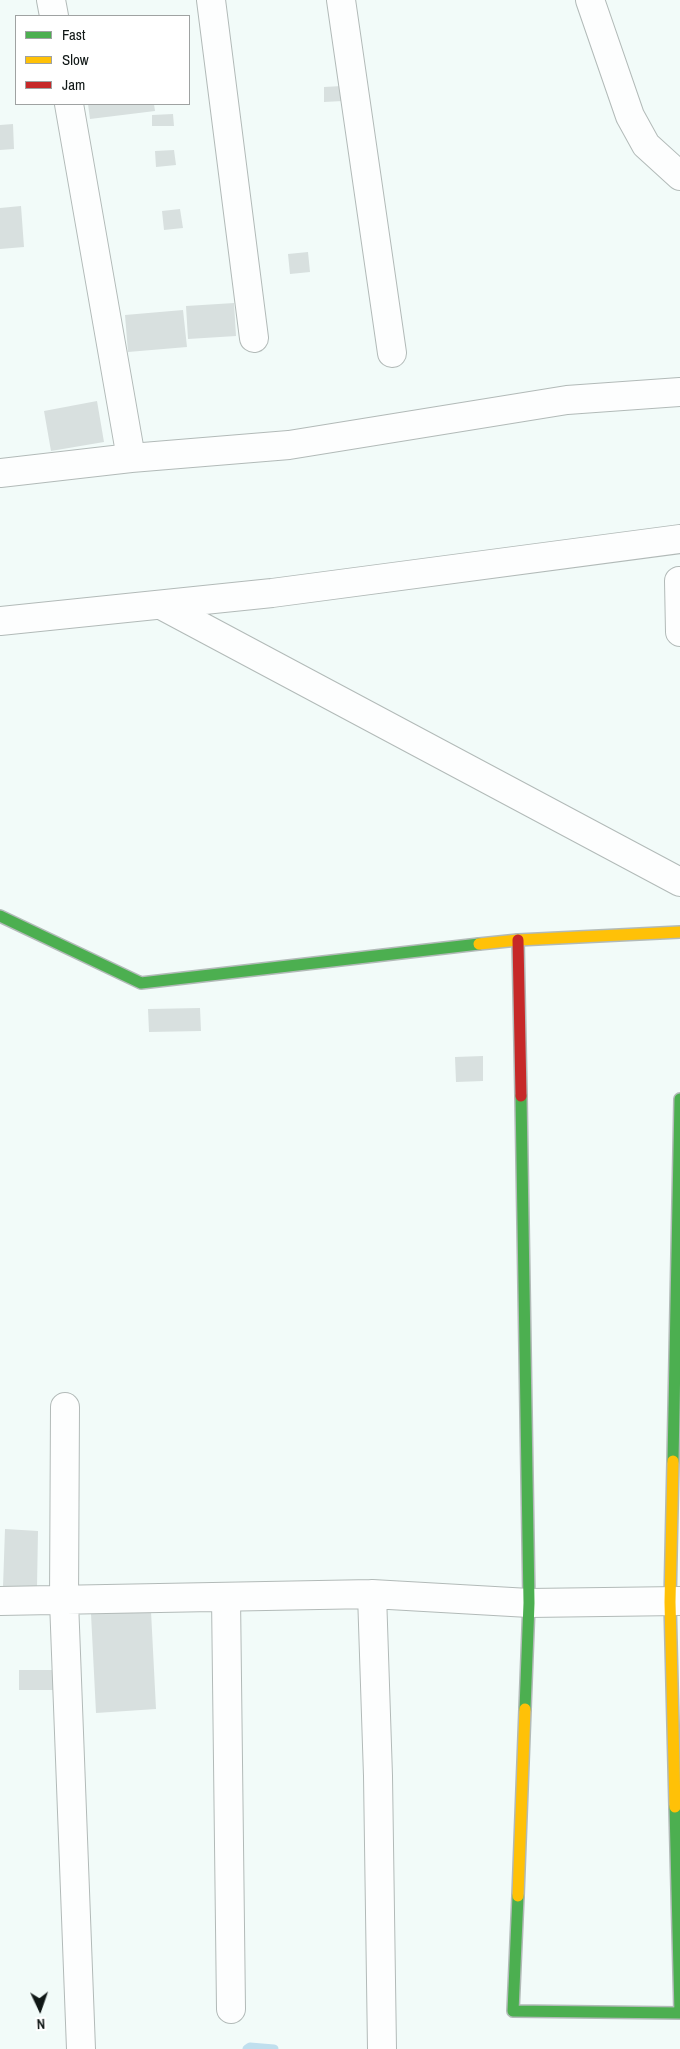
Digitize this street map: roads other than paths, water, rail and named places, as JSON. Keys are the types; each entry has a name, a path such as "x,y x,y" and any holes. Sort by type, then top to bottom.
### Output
{"street":[{"path":"51,0 54,15"},
{"path":"211,0 254,338"},
{"path":"341,0 392,353"},
{"path":"590,0 630,116 646,145 680,176"},
{"path":"69,105 131,458"},
{"path":"0,473 131,458 289,445 567,400 680,392"},
{"path":"0,621 272,593 680,539"},
{"path":"679,581 680,632"},
{"path":"161,605 680,882"},
{"path":"0,916 141,983 518,940 680,932"},
{"path":"518,940 530,1603 512,2011 680,2013 675,1602 680,1099"},
{"path":"65,1407 64,1602 81,2049"},
{"path":"372,1594 378,1776 382,2049"},
{"path":"0,1601 64,1602 372,1594 530,1603 675,1602"},
{"path":"226,1597 231,2009"}],"waterway":[{"path":"247,2049 250,2047 274,2049"}]}
